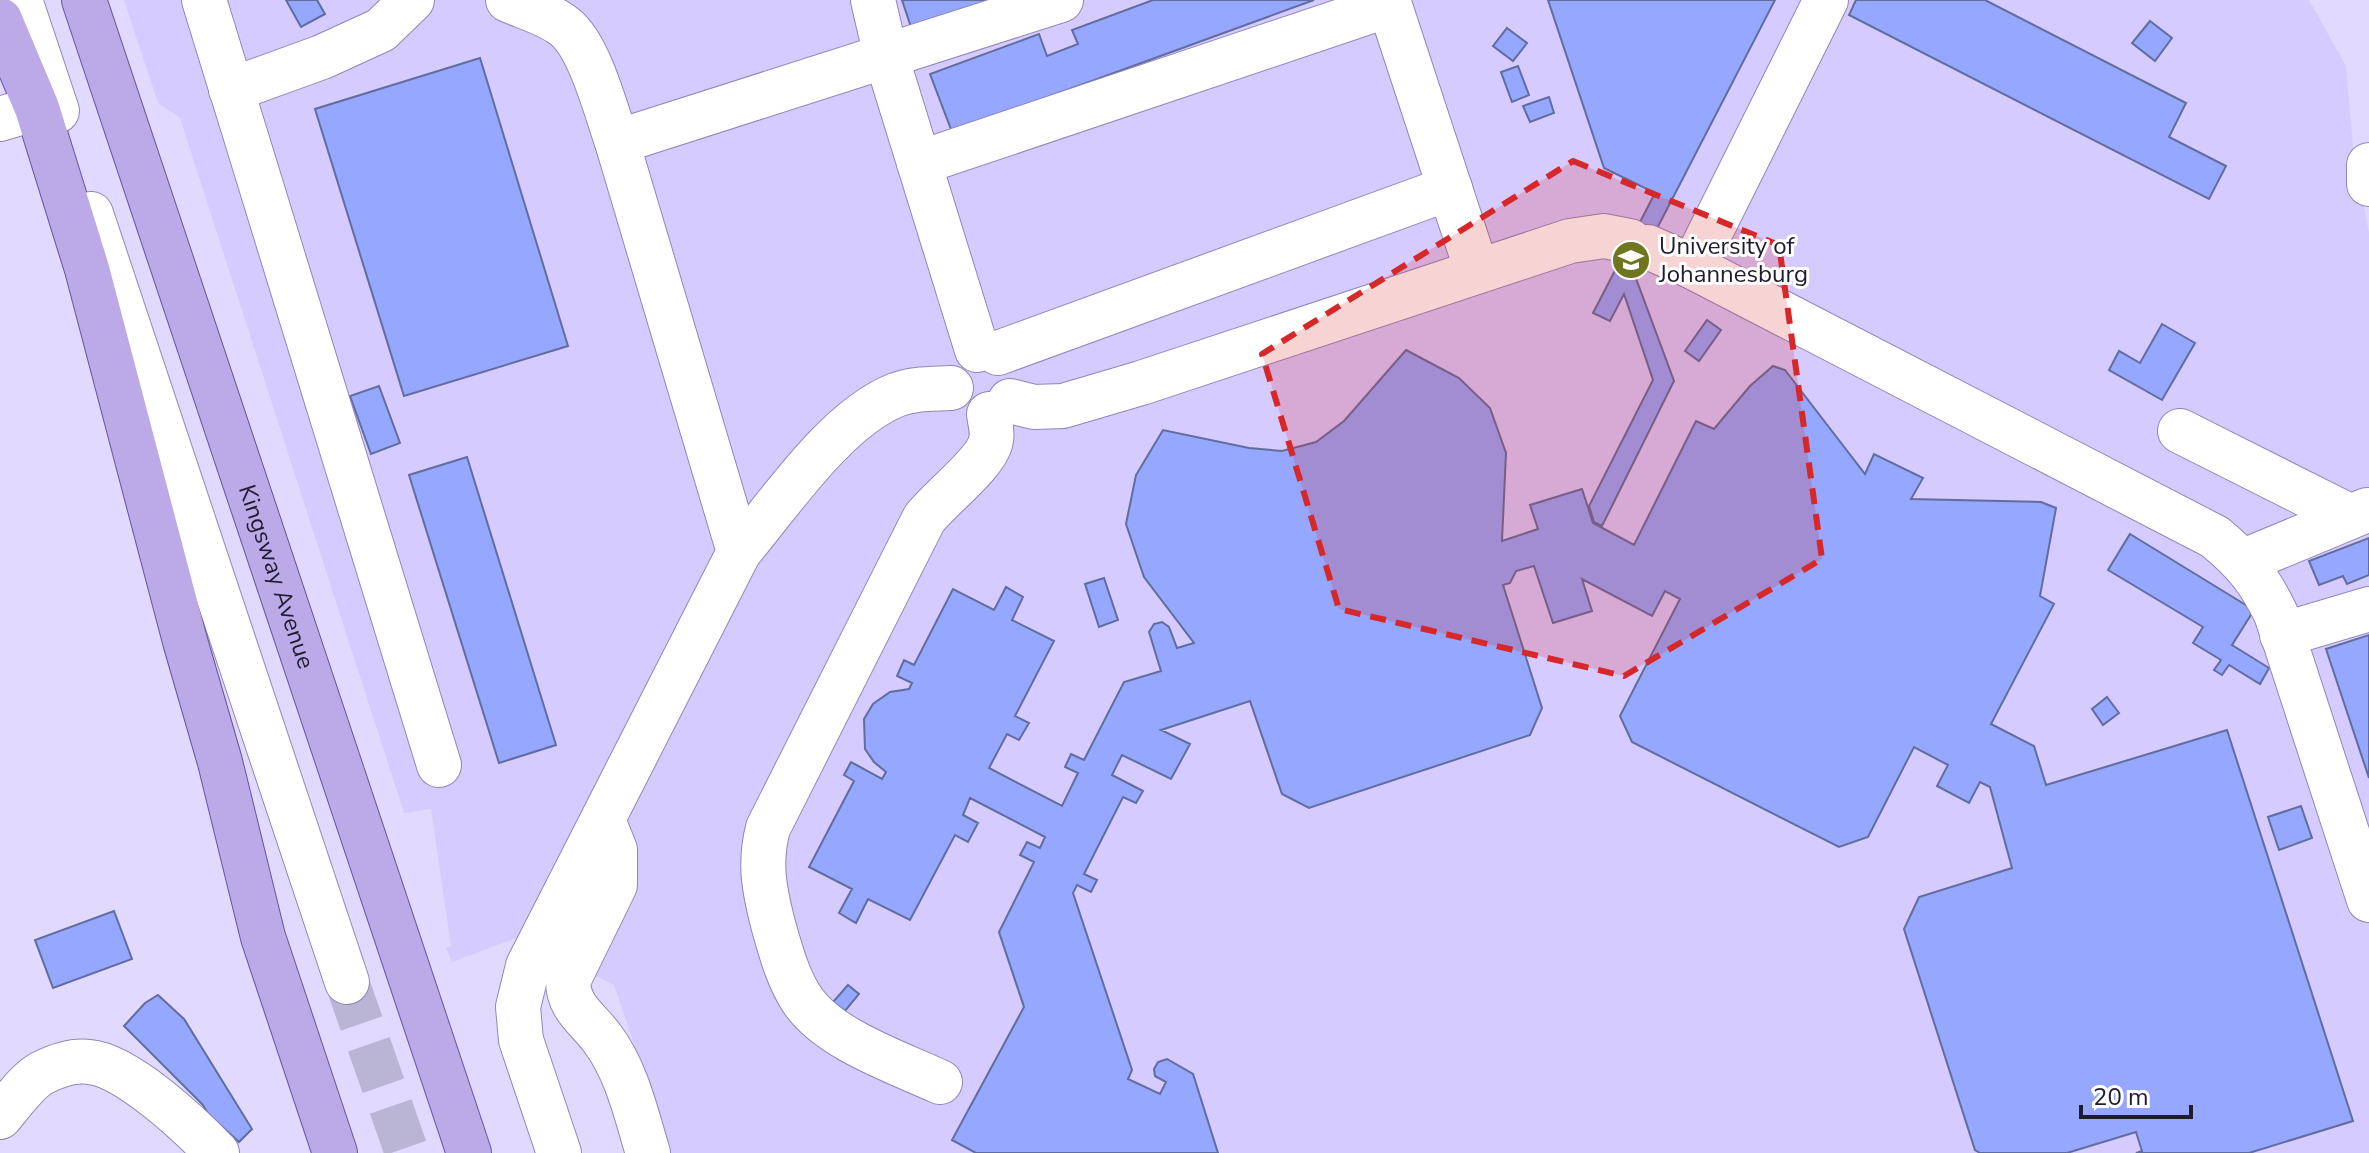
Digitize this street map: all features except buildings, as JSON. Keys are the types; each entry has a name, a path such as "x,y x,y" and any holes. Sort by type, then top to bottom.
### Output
{"main road":[{"name":"Kingsway Avenue","path":"84,0 469,1153"},
{"path":"0,20 18,114 87,269 220,762 263,937 335,1153"}],"lane":[{"path":"20,0 347,982"},
{"path":"204,0 439,765"},
{"path":"231,90 322,57 381,30 412,0"},
{"path":"508,0 563,25 575,35 584,52 617,142 739,552"},
{"path":"873,0 886,56 919,163 988,351 1009,361 1016,374 1016,388 999,408 987,454 938,501 911,541 768,828 762,851 764,891 783,957 801,999 825,1024 940,1082"},
{"path":"617,142 1061,0"},
{"path":"1693,267 1826,0"},
{"path":"919,163 1389,3 1477,271"},
{"path":"2369,165 2369,184"},
{"path":"1450,188 988,351 966,355 957,363 951,388 956,400 976,414 999,408 1063,406 1570,241 1604,236 1639,244 1693,267 2215,537 2244,561 2262,586 2282,635 2369,900"},
{"path":"559,1153 521,1040 518,1007 528,966 739,552 837,435 869,408 918,389 951,388"},
{"path":"2180,431 2359,512"},
{"path":"2244,561 2359,512"},
{"path":"2282,635 2369,609"},
{"path":"603,820 615,850 615,885 568,981 568,995 573,1007 591,1024 617,1061 648,1153"},
{"path":"531,1072 530,1047 543,1028 571,1019 591,1024"},
{"path":"0,1117 40,1074 71,1062 90,1062 111,1067 155,1096 217,1153"}],"highlighted area":[{"path":"1573,161 1779,245 1822,559 1624,676 1339,609 1262,354"}],"shaded area":[{"path":"124,0 2309,0 2346,66 2354,158 2369,233 2369,1153 671,1153 614,985 519,937 452,962 446,948 451,946 431,809 404,813 180,118 158,103"}],"tunnel":[{"path":"347,982 407,1153"}],"place":[{"name":"University of Johannesburg","path":"1631,260"}]}
